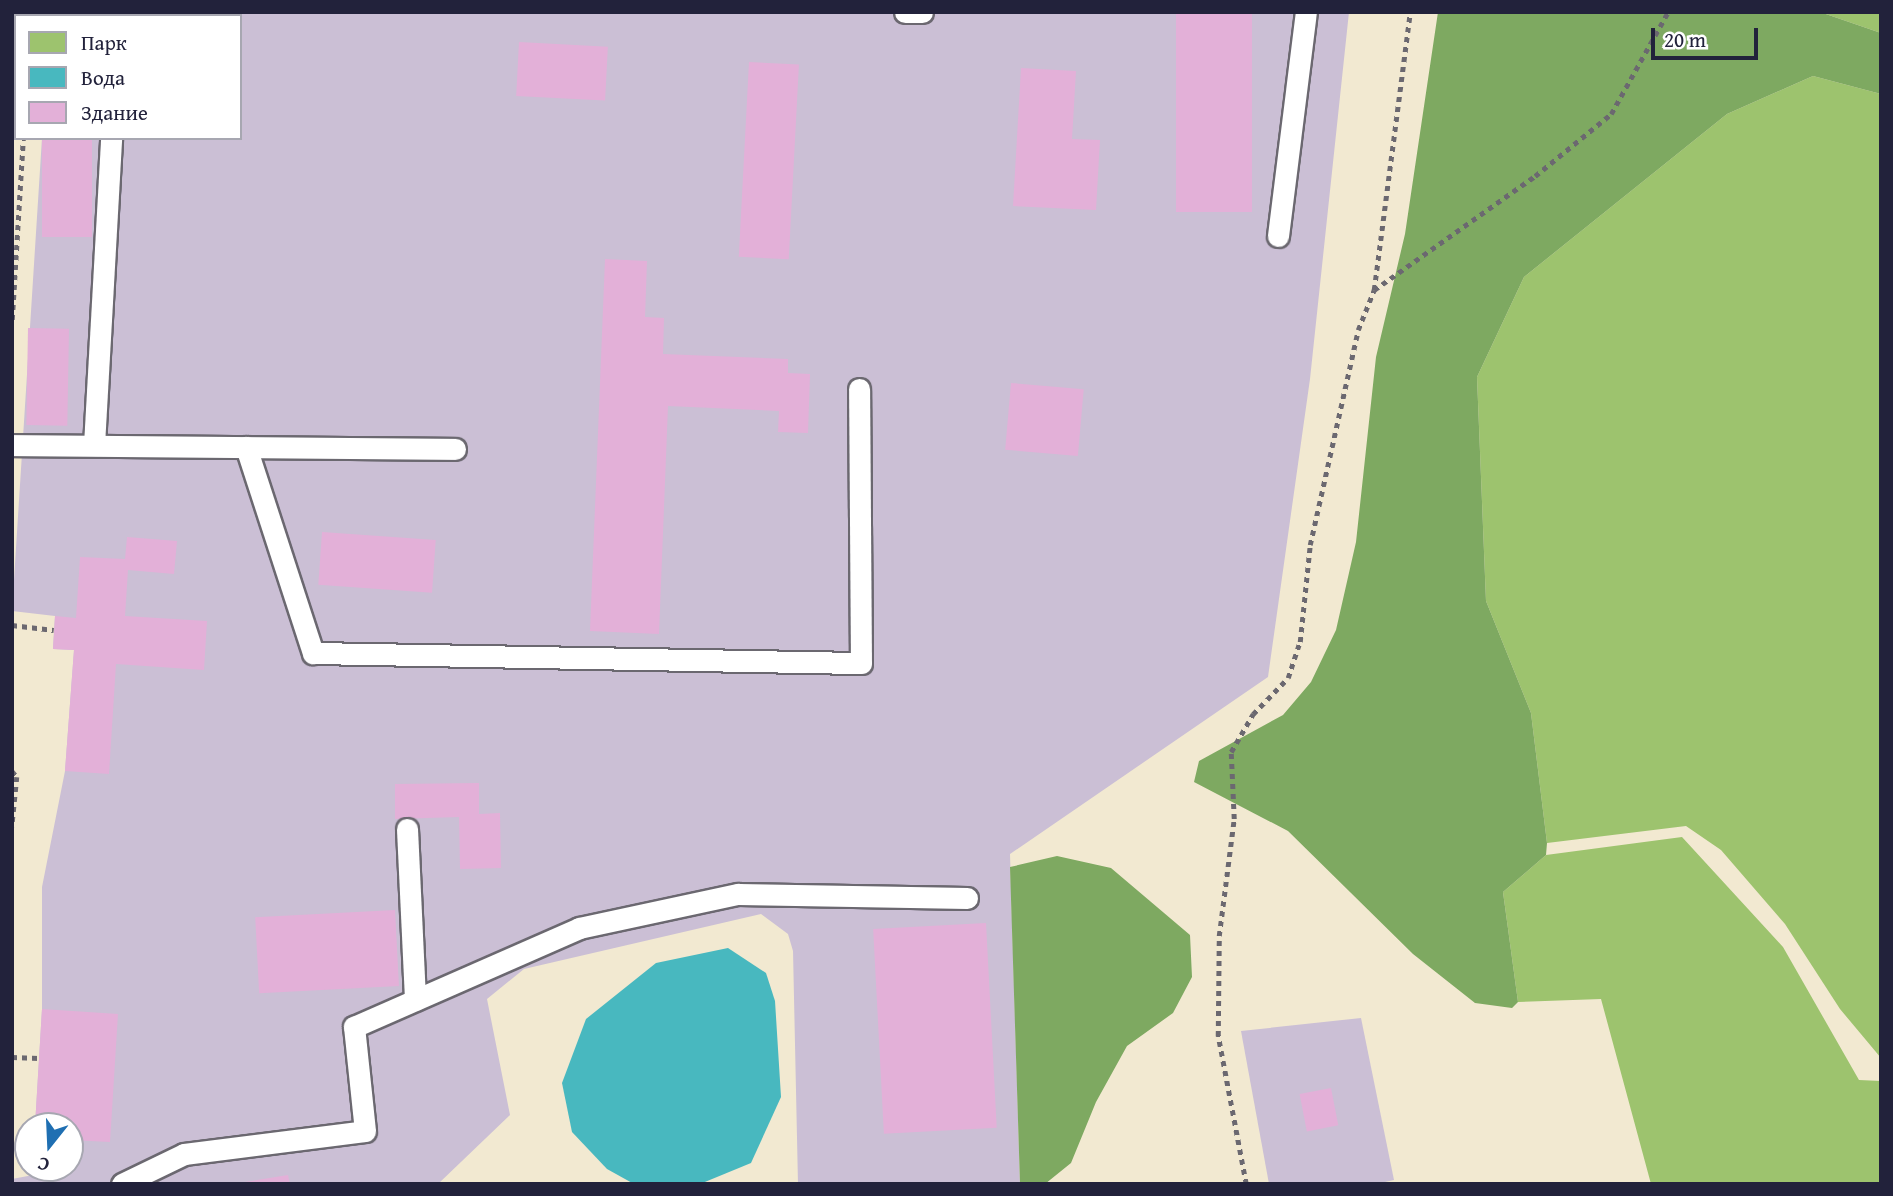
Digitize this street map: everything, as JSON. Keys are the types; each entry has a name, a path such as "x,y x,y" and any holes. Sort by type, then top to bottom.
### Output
{"lane":[{"path":"905,12 922,12"},
{"path":"1278,236 1306,12"},
{"path":"94,445 111,140"},
{"path":"246,447 313,653 861,663 859,389"},
{"path":"12,445 455,449"},
{"path":"407,829 415,1000"},
{"path":"122,1184 184,1154 365,1131 354,1027 579,928 738,894 967,898"}],"path":[{"path":"1246,1184 1218,1036 1219,936 1234,819 1231,752 1253,714 1288,678 1300,642 1310,545 1358,330 1374,290 1410,12"},
{"path":"1374,290 1535,176 1611,114 1668,12"},
{"path":"12,320 23,140"},
{"path":"12,625 54,630"},
{"path":"12,771 17,777 12,827"},
{"path":"12,1057 39,1058"}],"shaded area":[{"path":"1349,12 1310,379 1268,677 1010,854 1020,1184 798,1184 793,951 788,934 761,914 524,969 487,999 510,1115 438,1184 12,1184 14,1179 14,1182 84,1182 84,1112 36,1112 42,1009 42,887 65,771 74,650 53,649 55,616 12,611 42,140 242,140 242,14 48,14"},
{"path":"1361,1018 1394,1180 1376,1184 1269,1184 1241,1031"}],"green space":[{"path":"1438,12 1820,12 1881,33 1881,94 1813,76 1727,114 1524,277 1477,377 1486,601 1531,713 1547,843 1546,855 1503,892 1518,1002 1512,1008 1475,1003 1413,954 1288,831 1194,782 1199,761 1283,715 1311,682 1336,630 1356,542 1376,357 1405,234"},
{"path":"1820,12 1881,12 1881,33"},
{"path":"1813,76 1881,94 1881,1058 1840,1009 1785,924 1721,850 1686,826 1547,843 1531,713 1486,601 1477,377 1524,277 1727,114"},
{"path":"1682,837 1783,947 1859,1080 1881,1081 1881,1184 1651,1184 1601,999 1518,1002 1503,892 1546,855"},
{"path":"1057,856 1111,868 1190,935 1192,977 1173,1013 1127,1046 1096,1102 1071,1163 1045,1184 1020,1184 1010,867"}],"water":[{"path":"728,948 766,973 775,1001 781,1097 751,1163 700,1184 634,1184 607,1169 572,1132 562,1083 586,1019 656,963"}],"building":[{"path":"1176,12 1252,12 1252,212 1176,212"},
{"path":"519,42 608,47 605,101 516,96"},
{"path":"749,62 799,65 789,259 739,257"},
{"path":"1021,68 1076,71 1072,139 1100,140 1096,210 1013,206"},
{"path":"42,140 92,140 92,237 42,237"},
{"path":"605,259 647,261 645,317 664,318 663,354 788,359 788,373 810,374 808,433 778,432 779,411 668,406 659,634 590,631"},
{"path":"28,328 69,329 67,426 26,425"},
{"path":"1011,383 1084,389 1078,456 1005,450"},
{"path":"322,532 436,540 432,593 318,585"},
{"path":"127,537 177,541 174,574 128,570 125,616 207,621 204,670 116,664 109,774 65,771 74,650 53,649 55,616 76,618 80,557 125,559"},
{"path":"479,783 479,814 500,813 501,868 460,869 459,817 395,819 395,784"},
{"path":"395,910 399,986 259,993 255,917"},
{"path":"986,923 997,1128 884,1134 873,929"},
{"path":"42,1009 118,1014 110,1142 84,1141 84,1112 36,1112"},
{"path":"1331,1088 1338,1125 1307,1131 1300,1094"},
{"path":"288,1175 290,1184 245,1182"}]}
